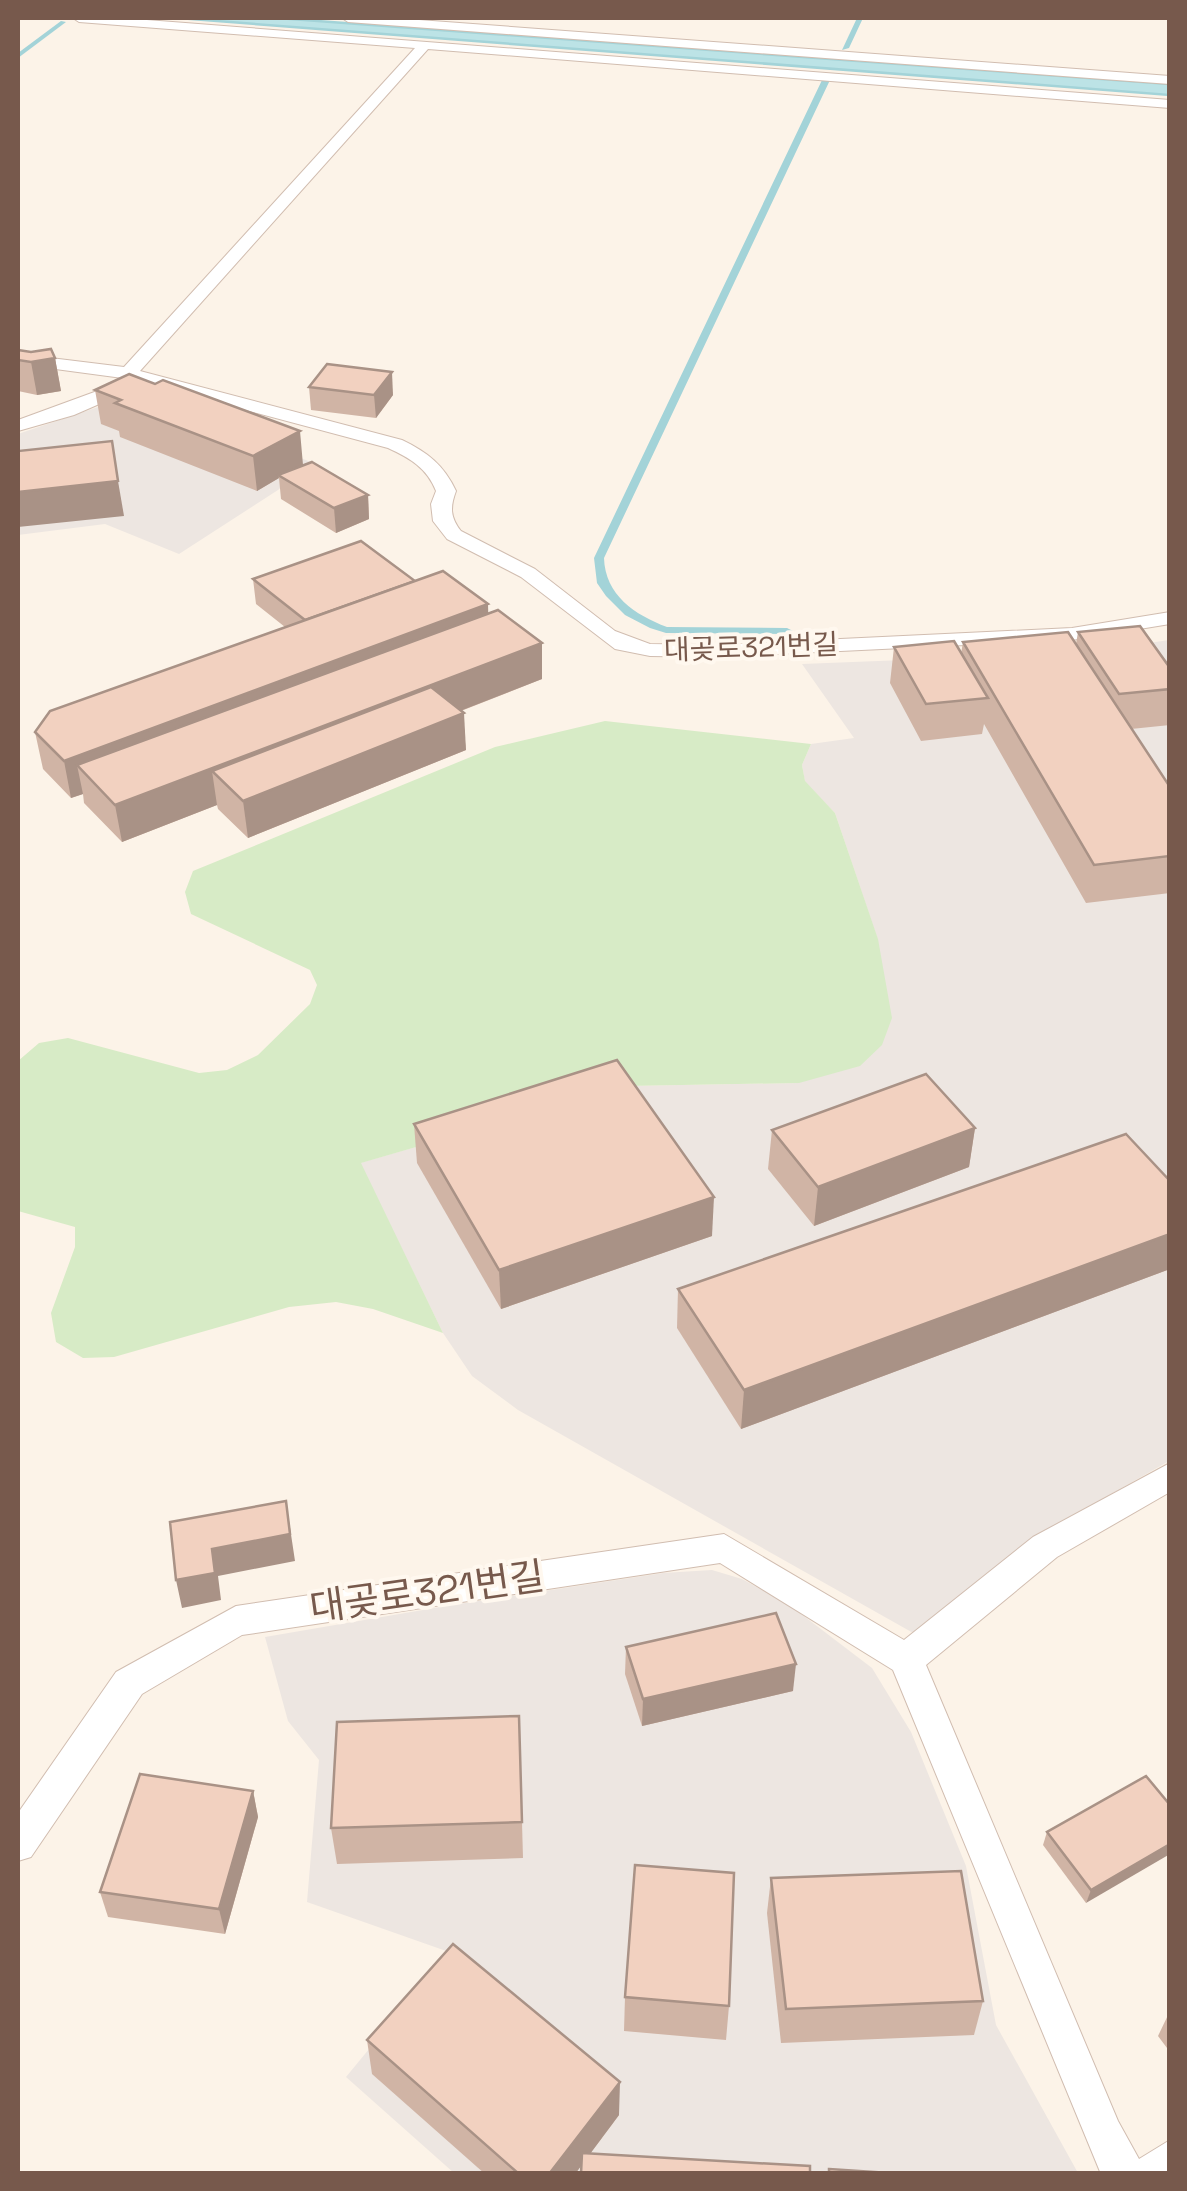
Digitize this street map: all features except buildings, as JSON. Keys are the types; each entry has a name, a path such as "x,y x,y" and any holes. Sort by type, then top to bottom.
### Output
{"lane":[{"path":"79,18 1170,104"},
{"path":"348,18 447,21 1170,80"},
{"path":"18,426 68,411 137,375 425,45"},
{"name":"대곶로321번길","path":"18,359 137,375 394,444 420,456 441,479 446,491 440,504 444,522 454,535 528,574 623,644 650,650 716,652 1072,634 1170,618"},
{"path":"1124,2174 1102,2136 906,1660 1045,1548 1170,1476"},
{"name":"대곶로321번길","path":"18,1844 129,1683 236,1621 724,1548 906,1660"},
{"path":"1154,2174 1170,2161"}],"shaded area":[{"path":"101,406 166,406 311,462 278,490 179,554 105,524 18,535 18,434"},
{"path":"1169,640 1169,1461 1036,1537 915,1634 518,1410 472,1376 443,1333 360,1163 627,1086 799,1083 878,940 835,813 805,782 802,765 811,744 854,738 802,664 1082,653"},
{"path":"712,1570 742,1579 788,1604 872,1668 911,1732 966,1866 996,2025 1078,2173 454,2173 346,2077 449,1952 307,1902 319,1760 288,1721 265,1637 663,1573"}],"green space":[{"path":"605,721 811,744 802,765 805,781 835,813 878,939 892,1018 882,1045 860,1066 799,1083 627,1086 361,1163 443,1333 373,1309 336,1302 289,1307 114,1357 83,1358 56,1342 51,1313 75,1247 75,1227 18,1211 18,1061 39,1043 68,1038 199,1073 227,1070 258,1055 310,1004 317,985 310,970 191,914 185,892 193,871 495,747"}],"water":[{"path":"178,18 277,18 1169,84 1169,95"}],"waterway":[{"path":"845,48 860,18"},
{"path":"18,56 63,22"},
{"path":"787,631 666,630 654,626 629,612 610,594 599,571 599,558 826,80"}]}
